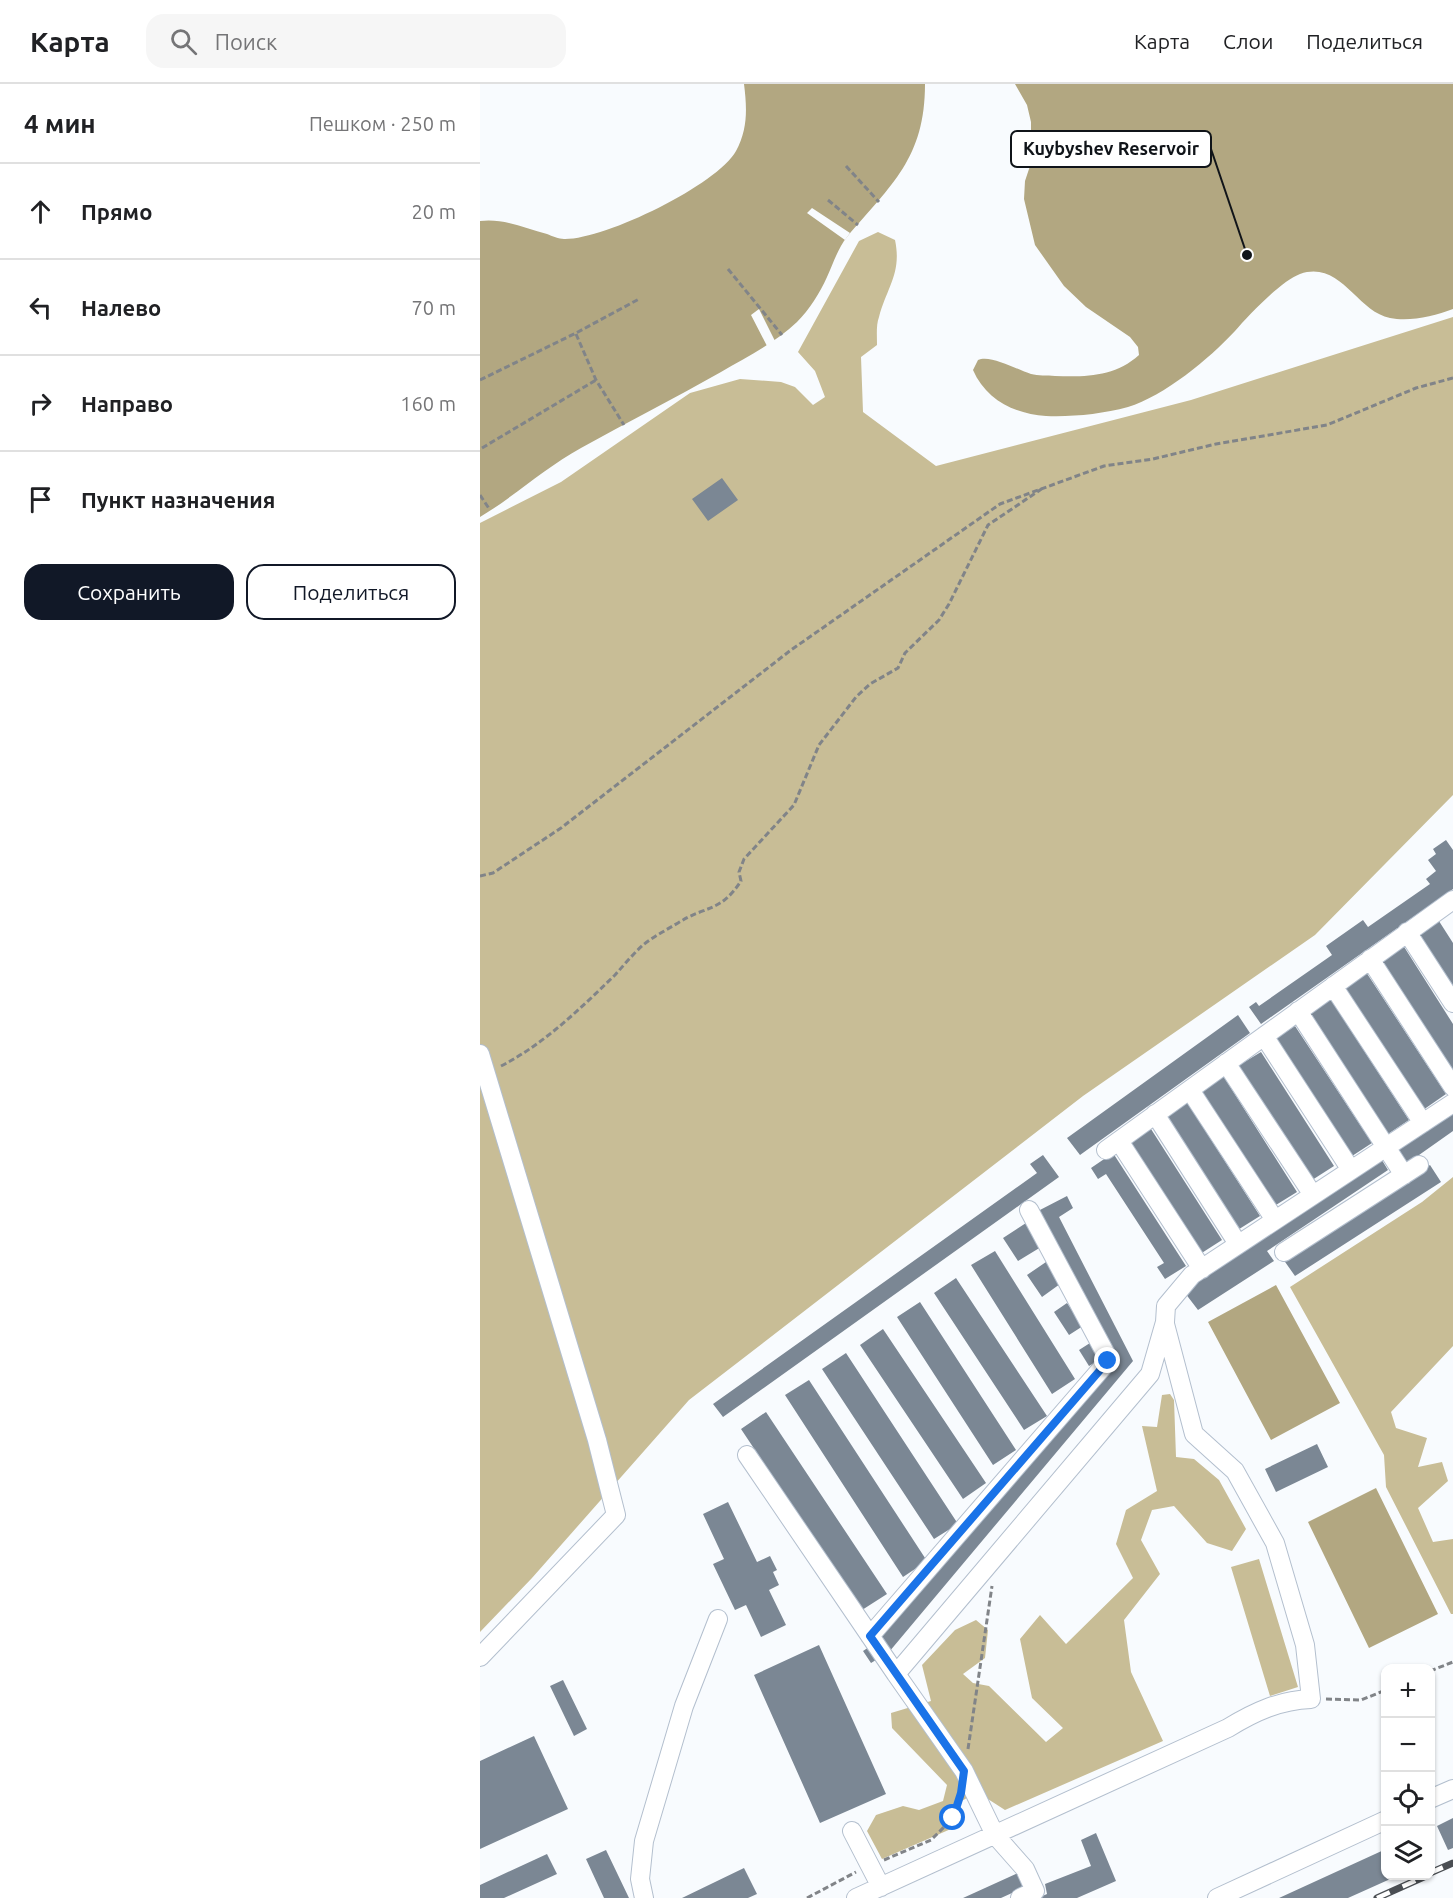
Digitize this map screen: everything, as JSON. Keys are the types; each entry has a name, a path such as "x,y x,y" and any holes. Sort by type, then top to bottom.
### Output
{"lane":[{"path":"1202,1269 1112,1145 1448,903 1453,922"},
{"path":"1407,932 1453,1003"},
{"path":"1370,959 1453,1087"},
{"path":"1333,986 1423,1123"},
{"path":"1284,1252 1412,1170 1386,1147 1298,1011"},
{"path":"1264,1036 1351,1170"},
{"path":"480,1054 597,1440 616,1515 480,1657"},
{"path":"1226,1063 1313,1195"},
{"path":"1190,1090 1275,1220"},
{"path":"896,1674 1150,1374 1165,1322 1166,1306 1192,1275 1453,1103"},
{"path":"1155,1114 1238,1244"},
{"path":"870,1636 1108,1361 1029,1210"},
{"path":"856,1898 1228,1728 1255,1712 1299,1700 1311,1700 1305,1645 1275,1543 1235,1471 1194,1434 1165,1322"},
{"path":"747,1455 964,1771 995,1835 1025,1869 1035,1891 1020,1898"},
{"path":"645,1898 640,1879 644,1841 684,1706 718,1619"},
{"path":"1435,1797 1453,1789"},
{"path":"1217,1898 1381,1822"},
{"path":"852,1831 881,1887"}],"path":[{"path":"846,166 879,202"},
{"path":"828,200 858,225"},
{"path":"728,269 782,335"},
{"path":"480,380 639,299"},
{"path":"576,333 596,380 624,425"},
{"path":"480,876 493,873 561,828 791,650 1000,504 1104,466 1153,459 1216,444 1327,425 1416,388 1453,378"},
{"path":"482,448 596,380"},
{"path":"486,1074 521,1056 551,1033 575,1013 644,945 681,921 718,906 732,895 741,882 740,872 744,859 794,805 819,745 856,697 870,684 898,668 905,652 939,620 988,525 1047,485"},
{"path":"480,495 490,510"},
{"path":"807,1898 849,1875 931,1840 953,1818 961,1793 993,1581"},
{"path":"1435,1669 1453,1662"},
{"path":"1311,1700 1360,1700 1381,1692"}],"shaded area":[{"path":"744,84 925,84 919,132 903,168 844,241 818,295 788,330 741,361 568,456 480,517 480,221 506,222 564,239 582,237 605,230 658,208 707,179 725,165 736,151 743,135 746,118"},
{"path":"1015,84 1453,84 1453,309 1422,318 1390,318 1378,314 1338,280 1327,274 1314,272 1300,274 1275,291 1199,364 1171,386 1142,402 1108,412 1056,416 1034,415 1003,404 979,381 973,370 978,360 990,359 1034,375 1077,376 1110,372 1139,355 1138,347 1130,337 1086,307 1064,286 1035,245 1024,199 1025,181 1031,163 1031,122 1027,105"},
{"path":"878,232 895,240 897,262 893,280 878,320 877,345 861,357 863,412 936,466 1191,400 1453,317 1453,795 1315,935 1083,1096 689,1400 532,1578 480,1632 480,523 561,482 690,393 740,379 781,382 795,387 813,405 825,397 815,371 798,352 859,241"},
{"path":"1453,1177 1453,1346 1391,1412 1396,1428 1427,1438 1418,1467 1442,1462 1448,1481 1418,1508 1433,1542 1453,1539 1453,1614 1451,1614 1386,1487 1384,1455 1290,1287 1422,1202"},
{"path":"1276,1285 1340,1403 1271,1440 1208,1322"},
{"path":"1170,1394 1174,1400 1176,1457 1194,1459 1219,1480 1246,1529 1232,1551 1207,1543 1174,1506 1152,1510 1141,1540 1160,1574 1124,1620 1131,1672 1163,1741 1005,1810 977,1792 960,1802 960,1825 882,1859 867,1831 876,1815 903,1806 919,1810 943,1801 947,1785 892,1728 891,1713 931,1701 922,1665 955,1630 976,1620 988,1630 985,1658 963,1674 973,1683 989,1686 1046,1742 1063,1728 1032,1698 1020,1639 1040,1615 1066,1644 1133,1578 1116,1544 1126,1510 1157,1491 1142,1426 1157,1427 1162,1395"},
{"path":"1376,1488 1438,1614 1369,1648 1308,1522"},
{"path":"1259,1559 1298,1687 1270,1696 1231,1567"}],"pier":[{"path":"812,208 850,233 845,240 807,213"},
{"path":"759,309 775,341 767,346 751,315"}],"building":[{"path":"722,478 738,500 708,521 692,499"},
{"path":"1446,840 1453,850 1453,889 1261,1024 1249,1007 1256,1002 1259,1006 1332,955 1326,946 1363,920 1368,927 1430,884 1426,879 1436,871 1428,860 1436,854 1433,849"},
{"path":"1437,918 1453,943 1453,993 1414,932"},
{"path":"1401,942 1453,1024 1453,1079 1376,958"},
{"path":"1366,972 1446,1094 1423,1110 1342,988"},
{"path":"1328,995 1409,1120 1385,1136 1304,1011"},
{"path":"1238,1015 1250,1033 1080,1155 1067,1138"},
{"path":"1295,1026 1372,1143 1349,1158 1272,1041"},
{"path":"1261,1052 1334,1166 1309,1182 1236,1067"},
{"path":"1222,1074 1297,1192 1271,1208 1197,1090"},
{"path":"1185,1099 1260,1216 1236,1231 1161,1114"},
{"path":"1453,1110 1453,1131 1402,1167 1390,1150"},
{"path":"1151,1129 1222,1240 1197,1256 1126,1145"},
{"path":"1113,1153 1186,1266 1165,1279 1157,1267 1164,1263 1106,1174 1098,1179 1091,1168"},
{"path":"1043,1155 1059,1177 723,1417 713,1404 1037,1173 1030,1164"},
{"path":"1380,1157 1388,1170 1267,1251 1274,1261 1198,1310 1185,1293 1196,1285 1192,1280"},
{"path":"1430,1165 1441,1182 1295,1276 1283,1259"},
{"path":"1067,1196 1073,1208 1059,1217 1133,1361 889,1652 871,1663 863,1651 878,1641 1115,1357 1038,1211"},
{"path":"1026,1223 1041,1247 1018,1261 1003,1238"},
{"path":"995,1251 1075,1379 1052,1394 971,1265"},
{"path":"1046,1262 1060,1284 1042,1297 1027,1275"},
{"path":"956,1278 1047,1416 1024,1430 934,1293"},
{"path":"920,1302 1016,1450 993,1465 897,1317"},
{"path":"1067,1303 1083,1326 1069,1335 1054,1312"},
{"path":"883,1329 986,1483 963,1499 860,1345"},
{"path":"1090,1343 1101,1359 1089,1366 1079,1350"},
{"path":"846,1353 958,1524 934,1539 822,1369"},
{"path":"809,1380 927,1561 903,1577 785,1395"},
{"path":"766,1412 887,1594 862,1610 741,1429"},
{"path":"1317,1444 1328,1467 1276,1492 1265,1469"},
{"path":"728,1502 757,1562 770,1556 777,1570 773,1572 779,1585 769,1590 786,1625 761,1637 746,1605 735,1610 713,1564 724,1559 703,1514"},
{"path":"819,1645 886,1794 820,1823 754,1675"},
{"path":"563,1680 587,1729 574,1736 550,1686"},
{"path":"534,1736 568,1809 480,1849 480,1761"},
{"path":"1453,1818 1453,1848 1448,1850 1437,1826"},
{"path":"1096,1833 1116,1881 1077,1898 1038,1898 1047,1894 1045,1884 1091,1866 1081,1840"},
{"path":"606,1850 629,1898 604,1898 586,1859"},
{"path":"1381,1851 1381,1880 1388,1880 1348,1898 1279,1898"},
{"path":"547,1854 557,1874 504,1898 480,1898 480,1885"},
{"path":"744,1868 757,1894 748,1898 682,1898"},
{"path":"1020,1872 1027,1886 1001,1898 963,1898"}],"railway":[{"path":"1435,1871 1453,1863"},
{"path":"1377,1898 1417,1880"}],"place":[{"name":"Kuybyshev Reservoir","path":"1247,255"}],"route":[{"path":"953,1818 961,1793 964,1771 870,1636 1108,1361"}]}
